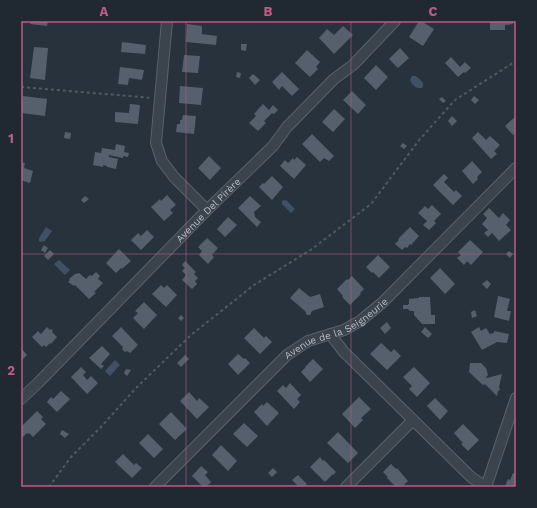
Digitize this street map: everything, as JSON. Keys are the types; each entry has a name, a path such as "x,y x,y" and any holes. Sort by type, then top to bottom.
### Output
{"street":[{"path":"167,21 156,143 162,161 174,178 207,210"},
{"name":"Avenue Del Pirère","path":"21,398 38,383 207,210 273,146 287,127 328,85 353,65 395,21"},
{"name":"Avenue de la Seigneurie","path":"155,487 287,355 308,341 344,330 360,321 382,303 516,168"},
{"path":"330,334 344,352 471,477 486,487 516,398"},
{"path":"346,487 413,420"}],"path":[{"path":"49,487 71,457 100,428 136,388 191,335 254,285 312,249 371,204 420,139 455,100 516,61"},
{"path":"21,87 160,98"}],"water":[{"path":"412,76 420,79 423,83 423,87 417,88 414,85 410,80"},
{"path":"286,200 295,209 291,213 282,204 282,201"},
{"path":"46,227 52,231 44,242 41,242 39,241 39,238"},
{"path":"59,260 70,270 65,275 54,264"},
{"path":"115,360 120,365 110,376 105,371"}],"building":[{"path":"31,21 48,21 47,26 30,24"},
{"path":"419,21 434,29 423,46 409,37"},
{"path":"490,21 513,21 513,24 505,25 505,30 490,30"},
{"path":"187,24 202,26 202,34 217,36 216,45 186,42"},
{"path":"343,26 353,35 334,54 319,38 327,29 334,35"},
{"path":"122,42 146,45 145,54 121,52"},
{"path":"241,44 247,44 246,51 241,50"},
{"path":"34,47 48,48 45,80 30,78"},
{"path":"400,48 409,58 398,68 389,59"},
{"path":"307,50 320,62 316,67 318,69 310,77 295,63"},
{"path":"184,55 200,56 198,73 182,72"},
{"path":"451,57 460,67 465,62 471,68 458,77 445,63"},
{"path":"376,65 388,77 376,90 364,78"},
{"path":"120,67 144,70 142,80 129,78 128,85 118,84"},
{"path":"237,72 241,73 240,78 236,77"},
{"path":"282,72 299,89 292,96 282,86 279,90 272,82"},
{"path":"253,74 260,80 255,85 249,78"},
{"path":"180,86 203,88 201,105 179,103"},
{"path":"352,91 366,105 358,114 343,100"},
{"path":"23,96 47,99 45,116 21,113"},
{"path":"474,96 479,100 475,104 471,100"},
{"path":"442,97 446,101 443,103 439,99"},
{"path":"130,104 140,105 138,124 115,122 115,112 129,113"},
{"path":"263,104 269,110 273,105 278,110 274,114 272,113 264,121 266,123 258,131 249,123 256,116 254,114"},
{"path":"334,109 345,119 333,132 322,122"},
{"path":"183,115 196,116 194,134 176,132 177,124 180,124 180,120 182,120"},
{"path":"452,116 457,121 452,126 448,121"},
{"path":"516,116 516,132 513,135 505,126"},
{"path":"65,132 71,133 70,139 64,138"},
{"path":"478,132 486,140 490,136 500,145 494,151 497,154 491,159 472,138"},
{"path":"312,134 334,156 329,161 324,158 320,162 302,144"},
{"path":"403,143 407,146 404,149 400,146"},
{"path":"116,144 125,146 124,152 129,153 128,157 123,156 123,158 109,155 109,157 118,159 116,169 103,165 103,167 93,165 95,152 101,153 102,148 115,150"},
{"path":"209,156 221,168 210,180 198,168"},
{"path":"297,157 306,165 294,179 280,166 285,160 288,163 293,158 294,160"},
{"path":"472,161 482,172 473,184 462,171"},
{"path":"21,162 25,163 24,168 33,171 30,183 21,180"},
{"path":"444,174 448,178 444,182 454,192 456,190 462,196 453,205 433,185"},
{"path":"272,176 283,187 272,200 259,187"},
{"path":"167,195 176,205 170,210 173,213 164,221 151,207"},
{"path":"85,196 89,199 84,203 81,200"},
{"path":"250,196 261,206 254,212 255,217 261,222 257,227 238,208"},
{"path":"432,205 441,214 434,221 436,223 429,230 423,225 427,221 418,213 425,206 428,209"},
{"path":"489,208 499,218 503,213 510,220 506,225 511,230 499,241 492,233 488,237 484,233 488,230 482,224 487,218 483,214"},
{"path":"228,217 237,225 225,237 217,229"},
{"path":"410,227 419,236 411,245 410,244 407,248 405,247 402,250 395,244"},
{"path":"147,230 154,237 141,250 131,240 138,233 141,236"},
{"path":"207,238 218,248 212,255 214,257 208,264 199,255 202,251 198,247"},
{"path":"470,240 483,252 471,265 467,261 464,265 457,258 461,255 458,252"},
{"path":"44,245 48,248 45,253 41,250"},
{"path":"119,249 131,261 116,273 106,263"},
{"path":"50,250 54,254 48,260 44,256"},
{"path":"509,251 513,254 510,258 506,254"},
{"path":"378,255 390,267 379,278 366,267"},
{"path":"185,261 196,272 194,274 198,278 195,281 197,284 192,289 182,280 186,275 182,271 185,268 182,265"},
{"path":"440,268 455,284 445,294 430,278"},
{"path":"96,272 100,276 98,279 103,283 94,292 96,293 89,299 75,285 74,286 68,282 70,280 69,279 75,274 79,273 86,279"},
{"path":"352,276 364,289 350,305 337,289"},
{"path":"487,280 491,284 487,289 482,284"},
{"path":"161,285 164,288 167,285 177,295 166,307 152,294"},
{"path":"299,288 310,297 320,294 324,307 312,311 310,315 307,315 305,311 290,298"},
{"path":"498,296 510,299 507,311 511,311 509,321 494,317"},
{"path":"430,297 431,315 435,315 435,324 422,324 414,315 414,311 403,309 403,305 409,304 409,299"},
{"path":"144,302 157,315 144,329 133,318 138,313 135,311"},
{"path":"475,310 477,316 472,318 471,312"},
{"path":"181,315 184,318 181,321 178,318"},
{"path":"387,322 391,328 385,334 380,328"},
{"path":"47,327 53,331 52,332 57,337 51,344 50,343 46,347 44,345 42,347 32,337 38,331 41,334"},
{"path":"121,327 138,345 130,353 127,351 125,352 122,349 123,347 112,336"},
{"path":"425,327 432,334 428,338 421,332"},
{"path":"479,327 481,331 486,328 490,334 494,333 494,331 509,334 507,343 497,342 482,350 471,332"},
{"path":"254,328 264,338 266,336 272,342 260,354 244,338"},
{"path":"381,343 391,352 394,349 401,356 387,370 370,354"},
{"path":"102,346 110,354 101,364 104,366 101,369 89,358"},
{"path":"21,348 27,355 21,361"},
{"path":"238,354 250,363 238,375 228,364"},
{"path":"185,355 189,359 181,367 177,363"},
{"path":"313,359 323,369 310,382 301,372"},
{"path":"470,363 481,363 486,368 488,375 486,377 487,378 502,374 499,387 500,390 498,391 497,396 485,384 483,385 469,372"},
{"path":"81,367 86,372 83,375 87,380 91,376 98,383 87,394 71,377"},
{"path":"414,367 430,383 417,397 409,389 412,386 403,377"},
{"path":"126,369 131,370 127,376 124,373"},
{"path":"290,383 301,395 297,399 300,402 294,409 277,391 283,385 286,388"},
{"path":"61,391 70,399 57,412 47,402 51,397 53,399"},
{"path":"189,392 197,401 199,398 209,407 197,419 180,401"},
{"path":"359,397 371,409 361,418 363,420 355,428 342,414"},
{"path":"435,398 448,411 440,420 427,406"},
{"path":"267,402 279,413 267,426 254,412 262,404 263,406"},
{"path":"37,411 43,417 41,419 46,424 33,437 27,433 23,437 21,435 21,427"},
{"path":"171,412 187,429 175,440 159,424"},
{"path":"244,423 258,436 247,447 233,434"},
{"path":"463,424 479,440 468,451 461,444 463,443 454,433"},
{"path":"62,430 69,434 65,438 60,434"},
{"path":"338,432 358,453 348,463 327,443"},
{"path":"148,434 163,449 154,458 139,443"},
{"path":"221,445 237,461 228,471 212,455"},
{"path":"123,454 134,465 136,463 142,468 132,478 115,462"},
{"path":"320,457 336,472 325,482 310,467"},
{"path":"391,464 396,469 397,468 408,481 402,487 396,487 383,472"},
{"path":"201,466 208,472 205,475 211,482 206,487 203,487 192,476"},
{"path":"273,468 277,472 272,477 268,473"},
{"path":"513,473 516,474 516,487 505,486 508,479 510,480"},
{"path":"298,475 307,484 304,487 295,487 297,485 292,480"}]}
